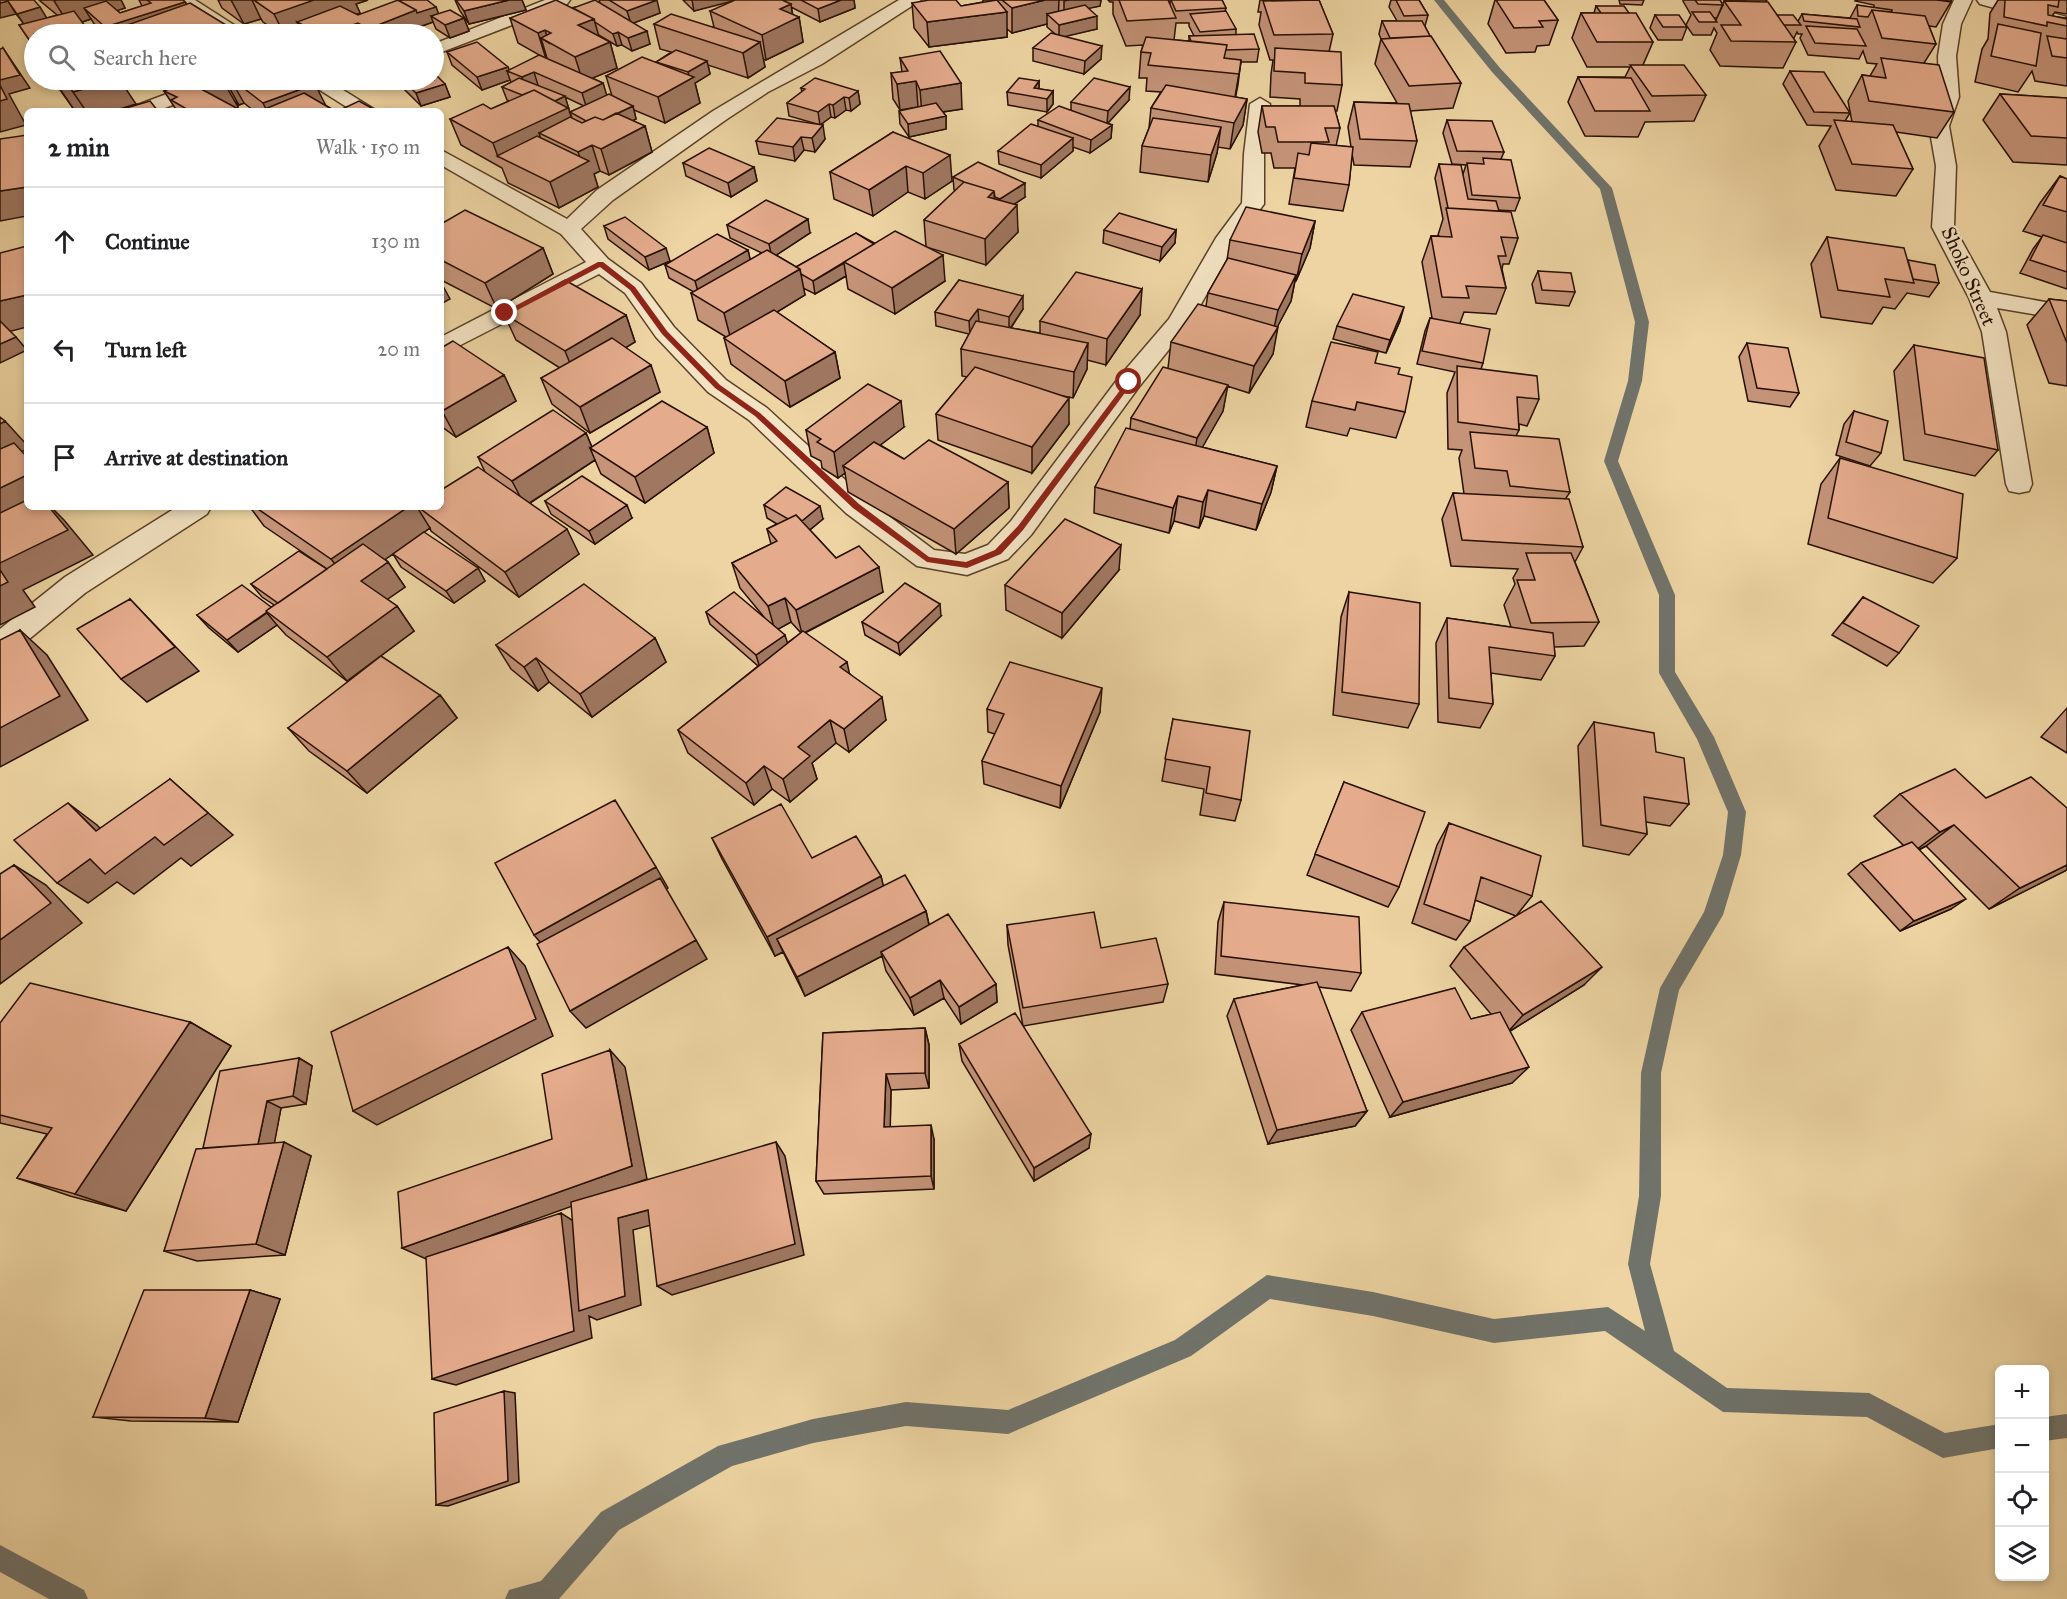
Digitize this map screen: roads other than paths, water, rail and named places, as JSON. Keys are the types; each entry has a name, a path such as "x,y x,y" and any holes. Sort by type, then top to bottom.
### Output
{"street":[{"path":"182,0 222,24"},
{"path":"444,46 561,0"},
{"path":"569,230 605,195 720,115 761,88 814,60 864,27 912,0"},
{"name":"Shoko Street","path":"1963,0 1952,24 1947,56 1949,97 1939,126 1946,166 1943,226 1981,298 1994,332 2019,484"},
{"path":"1986,0 2067,23"},
{"path":"147,108 194,90"},
{"path":"332,90 362,108"},
{"path":"446,165 569,230 600,264 633,288 665,332 717,386 758,414 856,506 927,559 967,565 998,552 1020,528 1129,382 1179,322 1227,238 1253,204 1254,154 1260,104"},
{"path":"444,345 600,264"},
{"path":"1981,298 2067,313"},
{"path":"0,646 75,585 192,510"}],"waterway":[{"path":"1439,0 1496,70 1606,188 1642,322 1635,381 1611,461 1667,595 1667,673 1705,737 1737,812 1732,855 1713,915 1670,988 1651,1073 1650,1196 1639,1264 1663,1356"},
{"path":"518,1599 548,1592 610,1521 727,1455 813,1431 906,1414 1008,1422 1183,1348 1267,1287 1373,1304 1494,1331 1608,1319 1723,1400 1869,1405 1943,1446 1995,1437"},
{"path":"2049,1428 2067,1426"},
{"path":"0,1558 75,1599"}]}
